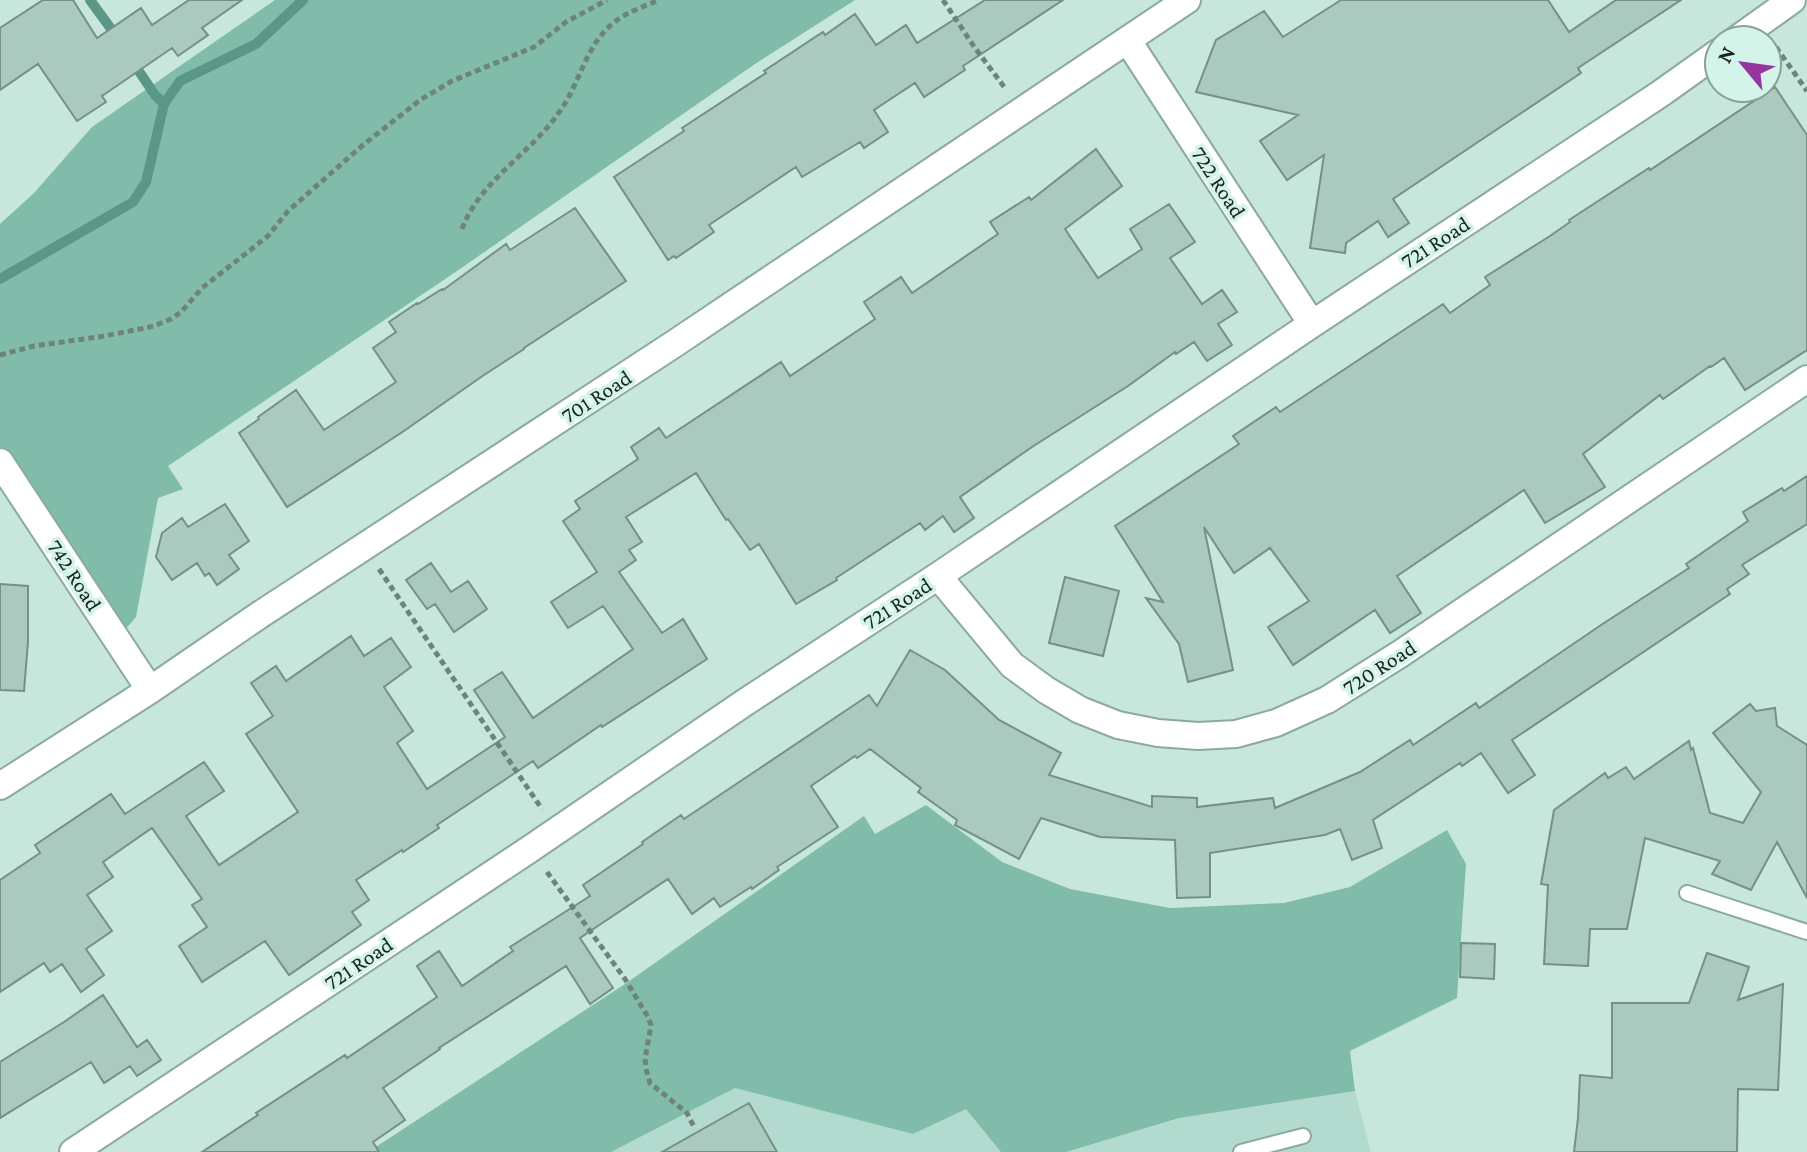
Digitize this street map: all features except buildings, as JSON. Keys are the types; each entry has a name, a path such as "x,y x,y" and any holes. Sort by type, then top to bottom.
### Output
{"street":[{"name":"701 Road","path":"0,786 662,352 1187,0"},
{"path":"1759,24 1792,0"},
{"name":"722 Road","path":"1128,41 1312,324"},
{"name":"721 Road","path":"73,1152 1703,63"},
{"name":"720 Road","path":"938,576 1012,665 1080,710 1118,725 1158,733 1198,736 1236,734 1276,723 1327,700 1413,646 1807,379"},
{"name":"742 Road","path":"0,462 150,690"}],"lane":[{"path":"1687,893 1807,932"},
{"path":"1241,1152 1303,1136"}],"path":[{"path":"0,355 34,346 154,326 171,319 202,288 268,236 288,211 363,145 420,100 452,81 534,47 566,22 607,0"},
{"path":"462,229 477,199 541,136 560,112 596,43 609,26 621,17 659,0"},
{"path":"943,0 1023,111"},
{"path":"1783,58 1807,91"},
{"path":"364,547 556,830"},
{"path":"530,849 625,979 648,1017 651,1025 645,1059 650,1083 687,1113 694,1127"}],"shaded area":[{"path":"275,0 855,0 755,64 457,271 168,466 183,489 158,498 136,617 117,639 0,465 0,224 34,193 92,127"},
{"path":"926,805 1002,862 1070,889 1170,908 1284,903 1350,887 1447,830 1466,864 1457,998 1350,1051 1355,1091 1179,1118 1066,1152 1001,1152 966,1109 913,1134 735,1088 611,1152 368,1152 625,984 864,816 875,834"},
{"path":"735,1088 913,1134 966,1108 1001,1152 611,1152"},
{"path":"1355,1091 1371,1152 1066,1152 1179,1118"}],"waterway":[{"path":"90,0 117,37"},
{"path":"0,279 133,202 146,182 164,104 180,81 256,44 303,0"},
{"path":"132,61 164,104"}]}
